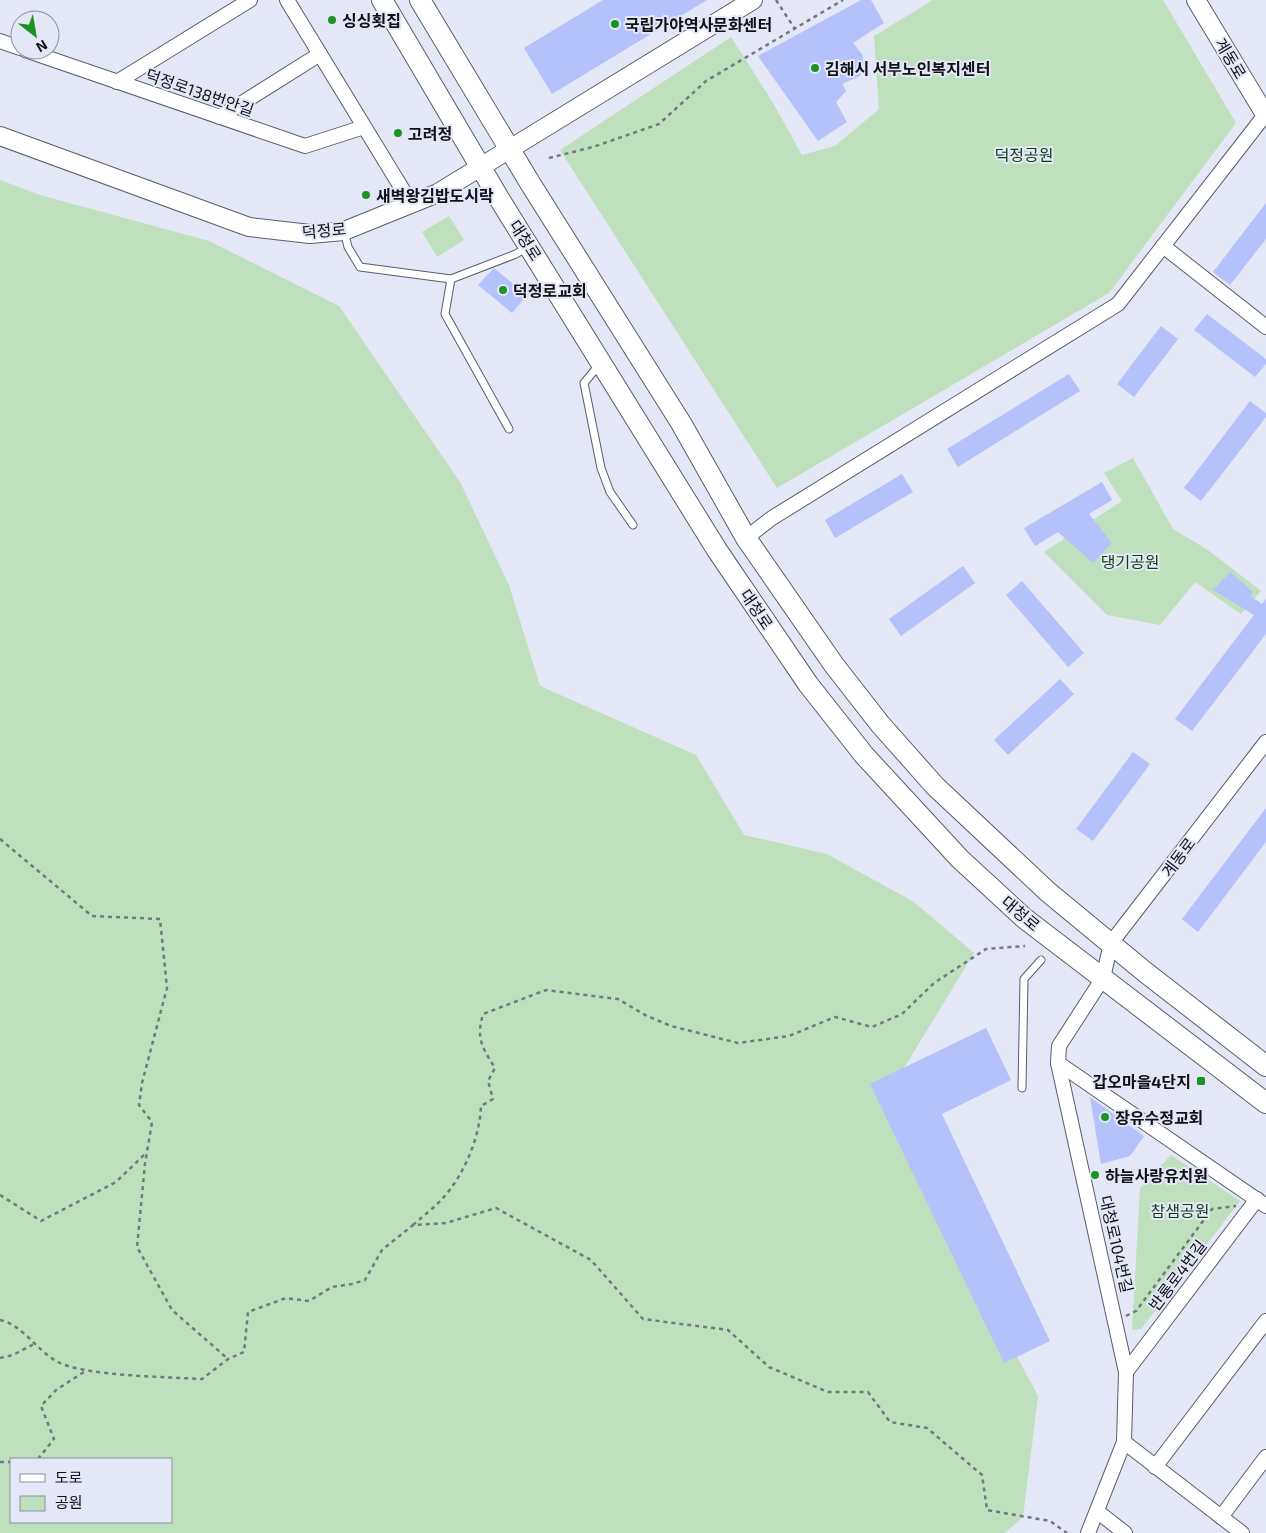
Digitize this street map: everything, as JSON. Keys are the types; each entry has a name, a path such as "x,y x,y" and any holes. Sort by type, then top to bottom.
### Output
{"main road":[{"name":"대청로","path":"382,0 480,166 722,558 808,684 864,755 960,859 1024,918 1266,1103"},
{"name":"대청로","path":"420,0 681,423 746,538 834,665 880,724 935,786 1048,892 1266,1066"}],"street":[{"path":"117,82 250,0"},
{"path":"287,0 412,205"},
{"name":"덕정로","path":"0,136 249,227 310,234 344,231 438,193 753,0"},
{"name":"계동로","path":"1196,0 1266,115"},
{"path":"220,117 320,54"},
{"name":"덕정로138번안길","path":"54,60 305,146 364,128"},
{"path":"746,538 772,518 1118,304 1266,115"},
{"path":"1163,246 1266,327"},
{"name":"계동로","path":"1103,978 1112,944 1266,742"},
{"name":"대청로104번길","path":"1088,1533 1098,1512 1124,1442 1126,1372 1058,1063 1059,1046 1063,1038 1103,978"},
{"name":"반룡로4번길","path":"1058,1063 1261,1203 1126,1372"},
{"path":"1155,1467 1266,1321"},
{"path":"1124,1442 1242,1533"},
{"path":"1221,1517 1266,1457"},
{"path":"1098,1512 1125,1533"}],"lane":[{"path":"344,231 348,247 360,267 451,280 516,254 529,245"},
{"path":"451,280 445,314 509,429"},
{"path":"601,360 584,383 601,468 610,492 633,525"},
{"path":"1022,1088 1024,979 1041,960"}],"path":[{"path":"776,0 795,29"},
{"path":"549,158 593,147 659,124 706,81 843,0"},
{"path":"0,838 92,916 160,918 167,988 142,1083 139,1105 152,1122 137,1247 172,1310 228,1359"},
{"path":"0,1320 10,1322 59,1363 87,1370 202,1379 228,1359 244,1352 248,1312 286,1298 310,1301 332,1287 365,1280 382,1250 444,1198 466,1161 480,1122 481,1106 494,1099 488,1081 495,1068 480,1044 479,1027 483,1014 546,990 618,999 645,1015 671,1026 738,1043 789,1036 835,1017 872,1027 902,1014 934,983 986,949 1025,946"},
{"path":"0,1194 41,1221 116,1182 147,1152"},
{"path":"413,1225 446,1223 496,1208 591,1260 643,1319 728,1330 769,1367 828,1392 868,1392 890,1422 927,1428 982,1475 988,1510 1050,1521 1067,1533"},
{"path":"1116,1321 1136,1311 1212,1210"},
{"path":"0,1358 13,1355 34,1344"},
{"path":"39,1458 54,1439 41,1406 56,1390 87,1370"}],"green space":[{"name":"덕정공원","path":"933,0 1163,0 1236,123 1109,293 777,488 560,150 731,37 772,101 802,155 835,146 879,109 874,36"},
{"path":"0,180 40,195 209,241 339,306 460,482 509,585 540,686 696,755 744,835 827,854 914,902 974,953 882,1104 1038,1396 1023,1517 1005,1533 0,1533"},
{"path":"449,216 464,240 437,257 422,232"},
{"name":"댕기공원","path":"1133,458 1173,529 1208,550 1261,591 1241,614 1195,582 1160,625 1107,615 1044,552 1122,501 1104,473"},
{"name":"참샘공원","path":"1171,1155 1240,1201 1141,1329 1132,1330 1140,1188"}],"building":[{"name":"국립가야역사문화센터","path":"603,0 707,0 552,94 524,48"},
{"name":"김해시 서부노인복지센터","path":"861,0 871,0 884,23 853,43 862,54 865,65 860,76 842,84 846,91 836,102 847,122 818,141 758,56"},
{"path":"1266,203 1266,239 1230,285 1213,272"},
{"name":"덕정로교회","path":"494,268 527,295 512,313 478,285"},
{"path":"1207,314 1266,359 1266,364 1255,377 1194,330"},
{"path":"1161,326 1178,339 1134,397 1117,384"},
{"path":"1069,374 1080,391 958,467 947,449"},
{"path":"1250,401 1266,413 1266,417 1201,501 1184,488"},
{"path":"902,474 913,492 835,538 825,520"},
{"path":"1102,482 1112,500 1089,514 1112,543 1093,563 1058,532 1035,546 1024,528"},
{"path":"963,566 975,583 901,636 889,619"},
{"path":"1230,572 1253,592 1250,596 1262,604 1266,599 1266,634 1192,731 1175,719 1254,615 1213,590"},
{"path":"1022,581 1084,653 1068,667 1006,595"},
{"path":"1060,679 1074,694 1008,755 994,740"},
{"path":"1133,752 1150,764 1093,841 1076,829"},
{"path":"1266,808 1266,842 1198,932 1182,919"},
{"path":"986,1028 1011,1080 942,1114 1050,1341 1004,1363 870,1084"},
{"name":"장유수정교회","path":"1090,1097 1144,1136 1130,1156 1101,1164"}],"place":[{"name":"싱싱횟집","path":"332,20"},
{"name":"국립가야역사문화센터","path":"615,24"},
{"name":"김해시 서부노인복지센터","path":"815,68"},
{"name":"고려정","path":"398,133"},
{"name":"새벽왕김밥도시락","path":"366,195"},
{"name":"덕정로교회","path":"503,290"},
{"name":"갑오마을4단지","path":"1201,1081"},
{"name":"장유수정교회","path":"1105,1117"},
{"name":"하늘사랑유치원","path":"1095,1175"}]}
